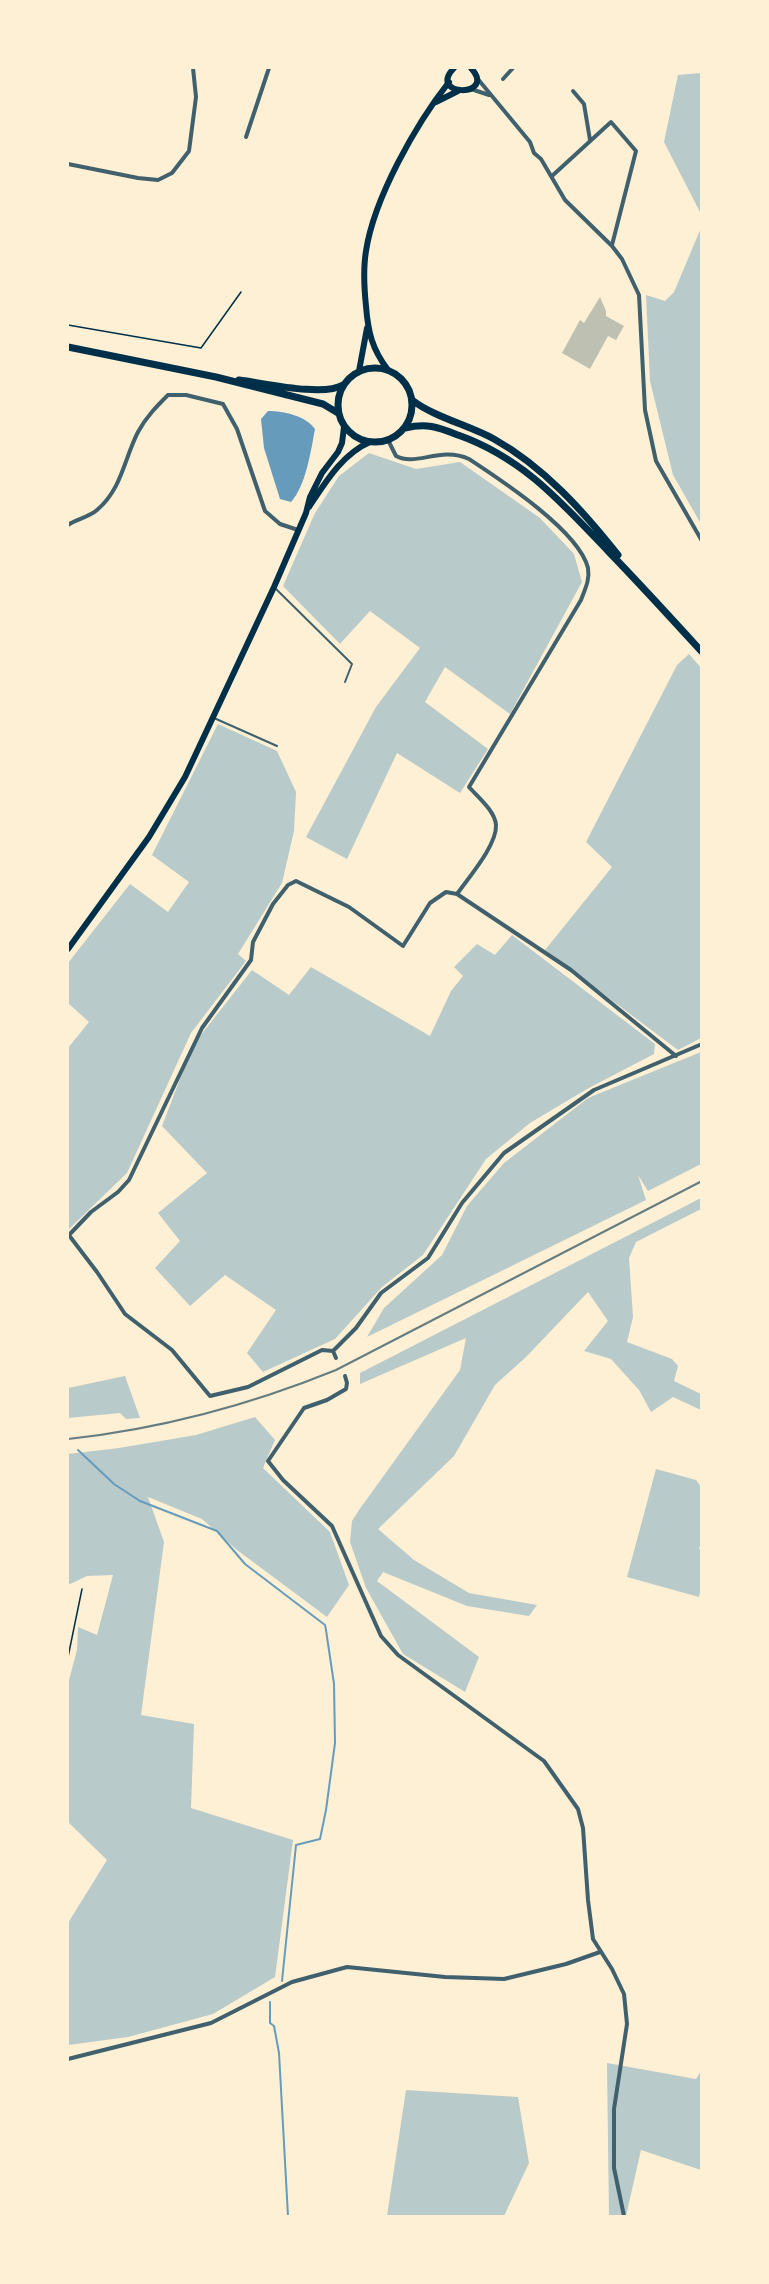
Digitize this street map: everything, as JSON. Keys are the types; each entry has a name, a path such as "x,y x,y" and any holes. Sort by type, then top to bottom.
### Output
{"main road":[{"path":"405,428 412,410 408,387 388,370 375,353 368,325 363,279 366,250 381,197 397,166 449,82 449,74 453,68"},
{"path":"435,103 458,91 470,89 475,81 474,71"},
{"path":"449,82 458,91"},
{"path":"359,371 368,325"},
{"path":"68,347 216,377 323,404 338,413"},
{"path":"216,377 323,391 337,389 359,371 374,368 388,370"},
{"path":"344,385 338,403 338,413 344,427 351,434 370,442"},
{"path":"412,400 424,410 465,424 496,441 539,470 560,489 599,533 643,588"},
{"path":"306,513 330,477 357,448 370,442 388,440 405,428 422,424 432,426 486,446 520,466 556,496 702,652"},
{"path":"68,949 149,837 184,777 214,718 274,587 316,484 338,452 344,427"}],"street":[{"path":"68,164 158,180 172,173 189,151 196,97 193,68"},
{"path":"246,137 269,68"},
{"path":"503,79 513,68"},
{"path":"474,71 490,95 530,142 534,153 541,159 565,200 612,246 622,259 639,296 645,410 656,461 702,541"},
{"path":"470,89 490,95"},
{"path":"573,91 584,104 591,141"},
{"path":"552,176 611,122 636,152 612,246"},
{"path":"68,524 95,512 109,498 117,487 138,432 151,412 168,395 186,395 223,404 237,429 265,511 280,524 298,530"},
{"path":"388,440 396,456 408,460 445,453 455,453 469,459 545,515 579,550 587,566 587,585 581,600 469,787 486,804 496,823 493,840 458,894"},
{"path":"333,1351 322,1350 248,1387 210,1396 172,1350 125,1314 68,1235 129,1180 202,1028 250,960 253,942 273,904 288,885 296,881 349,907 403,946 430,903 446,892 458,894 571,970 676,1056"},
{"path":"333,1351 356,1328 381,1293 428,1258 462,1203 504,1153 594,1090 702,1044"},
{"path":"333,1351 336,1358"},
{"path":"345,1376 346,1389 327,1400 304,1407 268,1461 283,1480 332,1526 381,1636 398,1655 544,1761 578,1809 583,1828 593,1939 612,1969 624,1994 627,2024 614,2109 614,2168 624,2217"},
{"path":"68,2059 211,2023 292,1982 347,1967 446,1977 504,1978 567,1964 600,1952"}],"lane":[{"path":"274,587 352,664 345,682"},
{"path":"214,718 278,746"}],"path":[{"path":"68,325 201,348 241,292"},
{"path":"68,1657 82,1589"}],"shaded area":[{"path":"702,73 701,214 664,142 678,75"},
{"path":"701,228 701,524 673,475 650,381 646,295 665,301 674,292"},
{"path":"369,453 416,469 460,462 540,518 574,554 582,582 510,714 445,667 425,702 488,749 460,793 397,753 347,859 306,837 376,707 420,648 370,611 340,644 283,586 315,513 339,476"},
{"path":"689,654 702,669 701,1038 678,1050 545,950 612,867 586,842 677,665"},
{"path":"218,724 277,751 296,792 294,831 282,883 238,954 246,961 191,1033 127,1173 68,1230 68,1048 89,1022 68,1003 68,963 130,884 168,912 189,882 152,855"},
{"path":"512,935 655,1044 654,1054 587,1089 530,1123 486,1159 423,1255 382,1287 335,1339 263,1372 247,1353 276,1310 225,1275 190,1306 155,1268 180,1241 158,1213 207,1173 162,1126 193,1045 252,970 289,995 311,967 430,1036 451,991 463,976 454,967 477,944 495,955"},
{"path":"701,1052 701,1164 648,1191 638,1175 646,1200 367,1337 384,1308 442,1255 467,1206 504,1163 588,1098"},
{"path":"701,1198 701,1209 636,1242 629,1258 633,1317 627,1342 672,1359 678,1366 674,1381 701,1394 701,1410 673,1397 651,1412 639,1390 611,1359 584,1351 608,1321 588,1292 526,1357 495,1385 454,1456 378,1529 414,1560 469,1593 537,1605 529,1616 467,1606 383,1572 377,1581 479,1657 465,1692 403,1654 366,1588 350,1542 352,1521 359,1510 460,1370 466,1338 360,1384 360,1373"},
{"path":"125,1376 140,1418 126,1419 120,1413 68,1418 68,1388"},
{"path":"255,1417 275,1440 263,1468 330,1532 349,1585 327,1617 237,1550 202,1519 148,1497 164,1542 141,1715 194,1724 191,1808 293,1840 275,1977 213,2014 128,2037 68,2045 68,1923 107,1860 68,1822 68,1684 77,1650 78,1627 97,1635 113,1575 87,1576 68,1585 68,1454 196,1435"},
{"path":"656,1469 696,1480 702,1488 699,1597 627,1577"},
{"path":"607,2063 696,2079 701,2071 701,2170 641,2150 626,2216 609,2216"},
{"path":"406,2090 518,2097 529,2163 504,2216 387,2216"}],"water":[{"path":"268,411 294,415 311,424 315,429 301,487 291,502 280,499 264,448 261,419"}],"building":[{"path":"600,297 606,316 624,326 616,340 608,336 590,369 562,353 580,320 584,323"}],"waterway":[{"path":"78,1450 114,1484 140,1501 217,1531 245,1564 325,1625 334,1684 335,1743 320,1839 296,1845 282,1981"},
{"path":"270,2002 270,2023 274,2026 279,2053 288,2216"}],"railway":[{"path":"68,1439 137,1429 204,1414 238,1405 336,1370 702,1181"}]}
